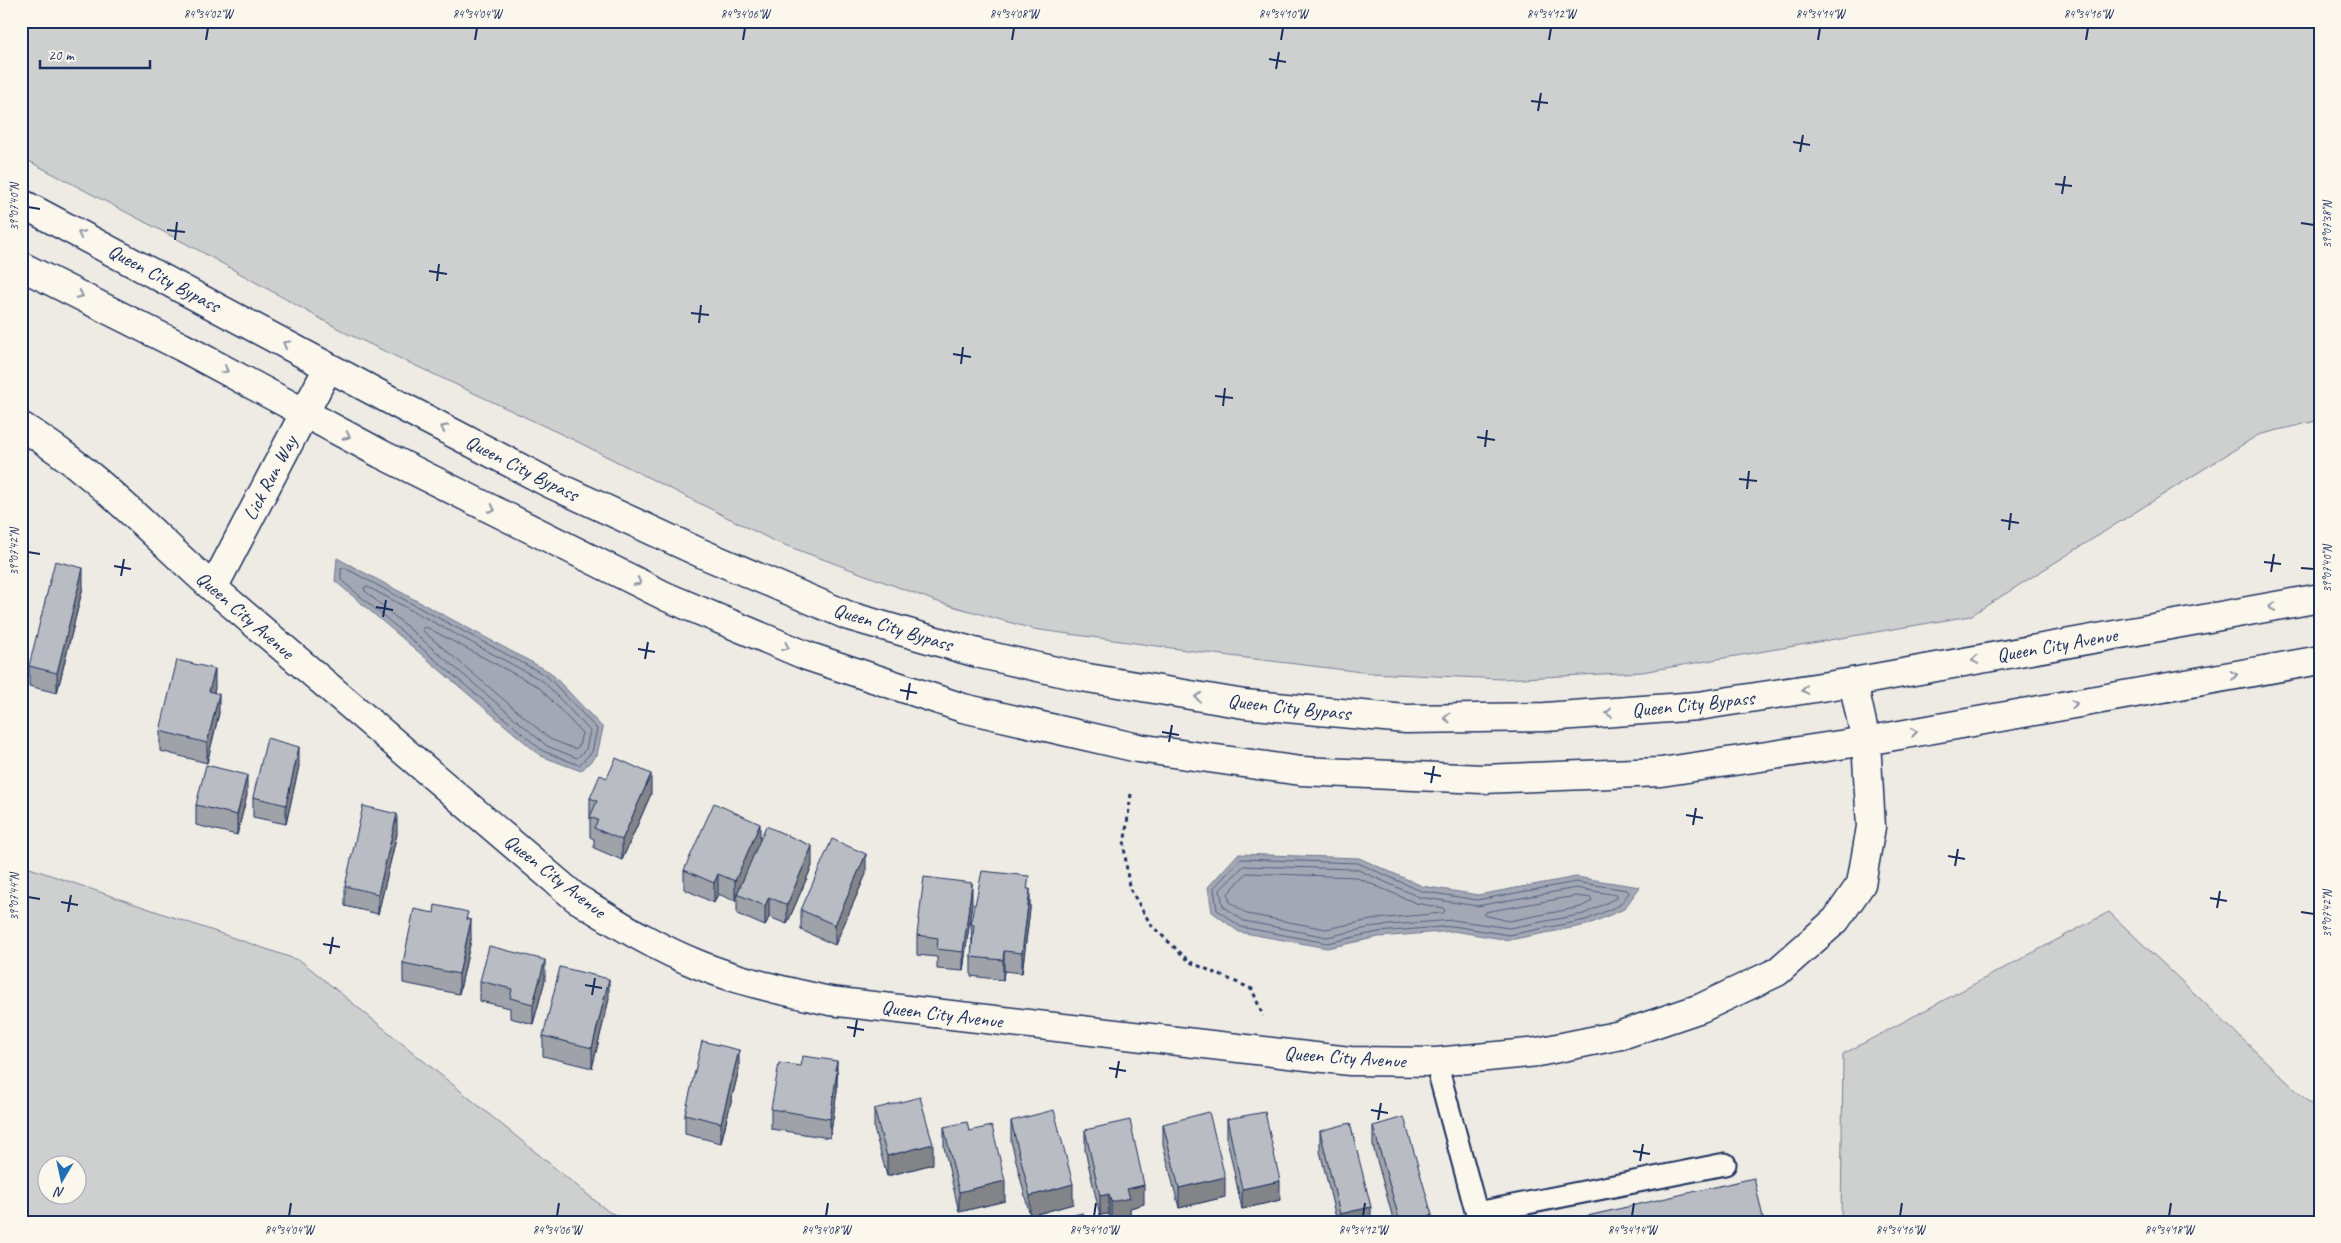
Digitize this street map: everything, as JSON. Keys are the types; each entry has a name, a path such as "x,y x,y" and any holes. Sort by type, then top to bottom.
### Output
{"main road":[{"name":"Queen City Bypass","path":"21,202 328,368 549,483 703,554 849,616 981,654 1082,677 1244,704 1406,719 1545,717 1698,706 1853,682"},
{"path":"21,266 182,347 304,413 667,597 807,656 963,708 1138,748 1302,771 1483,779 1660,772 1866,741 2320,660"},
{"name":"Lick Run Way","path":"213,588 328,368"},
{"name":"Queen City Avenue","path":"21,426 52,445 108,489 156,537 213,588 576,898 634,934 697,964 762,986 830,1001 1350,1061 1436,1062 1538,1052 1621,1035 1700,1008 1777,972 1836,920 1861,884 1871,827 1866,741 1853,682 2320,598"}],"lane":[{"path":"1436,1062 1478,1217 1725,1164"}],"path":[{"path":"1131,794 1124,846 1129,887 1151,925 1190,962 1252,989 1263,1016"}],"shaded area":[{"path":"21,21 2320,21 2320,420 2258,435 1970,616 1642,672 1502,679 1370,673 1033,629 938,602 774,541 578,442 346,333 200,251 21,157"},
{"path":"21,865 301,961 609,1212 634,1222 21,1222"},
{"path":"2109,912 2320,1113 2320,1222 1841,1222 1843,1054"}],"water":[{"path":"337,558 550,672 603,728 597,755 581,771 541,756 335,581"},
{"path":"1238,854 1359,858 1422,886 1478,895 1576,877 1640,887 1624,909 1587,925 1509,940 1453,931 1379,937 1327,948 1239,932 1212,912 1208,887"}],"building":[{"path":"55,561 83,568 57,673 29,666"},
{"path":"177,660 215,669 209,691 219,694 207,743 160,731"},
{"path":"267,738 299,747 286,805 253,797"},
{"path":"616,758 651,774 622,840 594,828 598,820 590,817 597,801 590,798 600,775 607,778"},
{"path":"206,765 247,775 237,815 196,805"},
{"path":"714,803 760,824 735,881 718,874 714,883 684,870"},
{"path":"363,806 397,814 378,894 345,886"},
{"path":"766,826 812,846 787,905 769,897 765,906 737,894"},
{"path":"832,839 866,854 835,925 801,910"},
{"path":"982,871 1029,876 1027,889 1030,889 1022,953 1004,951 1003,960 971,957 974,925 971,924"},
{"path":"924,877 972,883 963,952 937,949 938,938 917,935"},
{"path":"435,905 468,912 466,919 471,920 459,974 403,963 414,909 434,913"},
{"path":"489,946 545,960 533,1004 510,998 512,989 480,981"},
{"path":"560,967 609,979 592,1048 543,1036"},
{"path":"702,1041 739,1050 721,1123 685,1114"},
{"path":"803,1056 837,1061 830,1119 771,1109 779,1063 801,1066"},
{"path":"920,1097 933,1144 887,1156 874,1109"},
{"path":"1054,1110 1073,1184 1030,1196 1011,1121"},
{"path":"1209,1112 1225,1177 1179,1188 1163,1124"},
{"path":"1265,1112 1280,1181 1242,1189 1227,1119"},
{"path":"1404,1117 1432,1215 1408,1222 1400,1222 1373,1126"},
{"path":"1130,1120 1144,1185 1127,1189 1130,1198 1111,1202 1109,1194 1100,1196 1085,1130"},
{"path":"967,1122 969,1131 992,1126 1005,1181 959,1192 944,1127"},
{"path":"1350,1123 1371,1207 1340,1214 1320,1131"},
{"path":"1754,1178 1764,1222 1561,1222"},
{"path":"1083,1213 1085,1222 1050,1222 1050,1219"}]}
